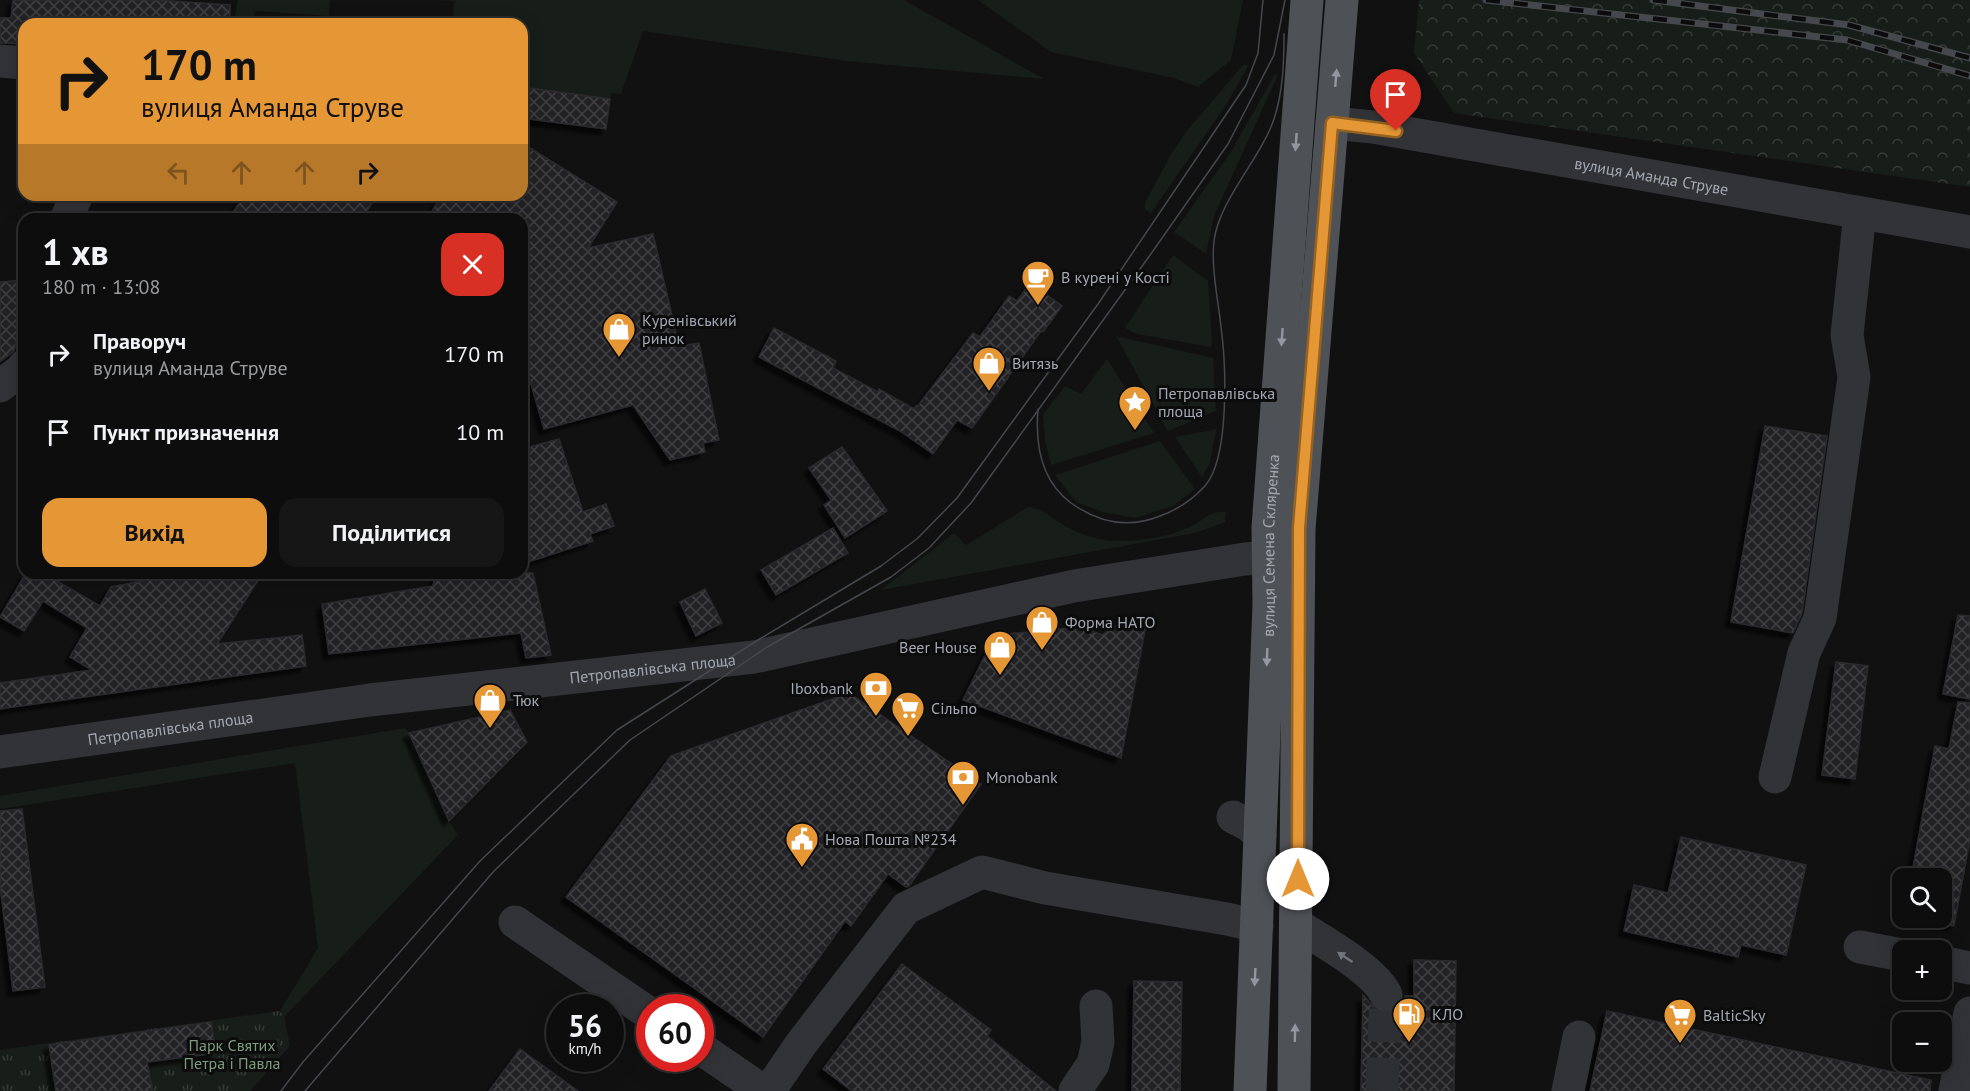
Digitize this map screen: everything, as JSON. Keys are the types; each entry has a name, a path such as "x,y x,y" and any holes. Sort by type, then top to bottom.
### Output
{"main road":[{"name":"вулиця Семена Скляренка","path":"1294,1091 1297,925 1284,555 1268,528 1306,0"},
{"name":"вулиця Семена Скляренка","path":"1250,1091 1269,605 1284,555 1299,528 1342,0"}],"street":[{"path":"0,62 18,63"},
{"name":"вулиця Аманда Струве","path":"1332,123 1372,127 1970,232"},
{"path":"1775,777 1804,653 1820,618 1854,377 1847,334 1860,213"},
{"path":"0,386 18,372"},
{"name":"Петропавлівська площа","path":"0,752 370,700 754,657 1074,586 1284,555"},
{"path":"769,1091 801,1044 906,908 982,872 1045,888 1257,926"},
{"path":"515,922 636,1004"},
{"path":"1297,925 1370,973 1382,985 1386,995"},
{"path":"1860,947 1892,953"},
{"path":"1952,964 1970,968"},
{"path":"1075,1091 1093,1064 1098,1042 1096,1006"},
{"path":"1955,1091 1970,1013"},
{"path":"1568,1091 1579,1037"},
{"path":"714,1058 763,1091"}],"green space":[{"path":"238,0 330,0 329,16 256,11 253,18 235,17"},
{"path":"438,0 904,0 1044,79 846,61 643,31 621,94 611,93 610,99 528,88 528,18 453,18 454,1"},
{"path":"978,0 1243,0 1231,60 1198,87 1174,78 1051,52"},
{"path":"1419,0 1970,0 1970,187 1454,113 1414,53"},
{"path":"1244,64 1248,66 1226,105 1151,213 1145,210 1145,203 1170,156 1186,132"},
{"path":"1275,74 1278,75 1214,216 1206,254 1174,232 1231,152"},
{"path":"1173,255 1208,281 1211,347 1137,334 1125,328"},
{"path":"1116,336 1213,358 1216,411 1168,431"},
{"path":"1107,359 1154,433 1051,465 1045,442 1043,415 1065,386 1081,394"},
{"path":"1216,429 1210,463 1202,477 1175,437"},
{"path":"1160,441 1195,489 1173,506 1135,518 1103,512 1076,502 1055,475"},
{"path":"1028,507 1042,511 1074,531 1097,539 1113,541 1137,540 1178,532 1191,527 1209,515 1226,512 1225,522 1195,533 881,590 954,533 966,545"},
{"path":"405,728 449,821 458,835 284,1017 280,1011 318,948 295,763 0,809 0,796"},
{"name":"Парк Святих Петра і Павла","path":"280,1011 284,1017 290,1046 250,1091 0,1091 0,1050"}],"building":[{"path":"13,0 156,0 230,5 230,18 18,18 18,44 0,43 0,18 11,18"},
{"path":"528,88 610,99 606,129 528,119"},
{"path":"528,147 617,202 588,248 653,234 679,346 699,343 719,440 703,443 705,452 670,460 633,405 544,429 528,374 528,213 431,213 438,201 528,201"},
{"path":"241,201 373,201 366,213 232,213"},
{"path":"18,280 18,334 14,351 0,362 0,282"},
{"path":"1030,283 1062,306 1043,332 1041,331 972,428 957,420 933,454 900,431 759,357 774,328 836,361 833,368 878,392 879,389 914,409 973,333 980,337 1009,296 1017,301"},
{"path":"1765,426 1827,436 1802,613 1793,633 1731,622"},
{"path":"559,439 583,512 606,504 614,526 590,534 593,541 528,562 528,447"},
{"path":"842,447 887,511 845,538 824,505 831,500 809,468"},
{"path":"833,528 848,553 776,595 761,570"},
{"path":"528,573 533,573 551,655 526,658 521,633 329,654 322,604 433,586 435,579 528,579"},
{"path":"22,579 56,579 100,606 111,587 153,579 259,579 217,644 302,635 306,666 0,709 0,683 92,670 70,657 87,628 43,601 24,631 0,617"},
{"path":"705,589 722,623 696,636 680,602"},
{"path":"1958,615 1970,616 1970,699 1943,694"},
{"path":"1127,618 1146,625 1121,758 963,700 995,635 1082,627 1102,635"},
{"path":"1836,662 1868,666 1855,779 1822,775"},
{"path":"849,693 981,784 909,886 906,887 888,874 851,926 845,921 763,1037 714,1002 714,994 702,994 566,897 671,756"},
{"path":"1958,702 1970,703 1970,839 1954,926 1952,926 1952,868 1913,868 1935,746 1949,749"},
{"path":"510,710 527,742 449,821 409,733"},
{"path":"22,809 45,987 13,991 0,885 0,811"},
{"path":"1681,837 1806,865 1786,955 1741,945 1738,957 1624,931 1634,885 1668,893"},
{"name":"КЛО","path":"1414,960 1456,961 1454,1091 1361,1091 1363,995 1378,1012 1387,1014 1396,1011 1405,996 1414,996"},
{"path":"902,964 991,1030 987,1036 1056,1091 852,1091 823,1069"},
{"path":"1134,981 1182,982 1180,1091 1132,1091"},
{"name":"BalticSky","path":"1607,1011 1931,1080 1930,1091 1590,1091"},
{"path":"211,1022 216,1053 147,1062 152,1091 56,1091 49,1045"},
{"path":"520,1049 546,1068 546,1072 552,1072 578,1091 489,1091"}],"tunnel":[{"path":"1382,1091 1386,995"}],"tram line":[{"path":"281,1091 303,1062 480,861 617,730 758,640 881,566 918,538 957,498 1098,304 1246,85 1258,53 1263,0"},
{"path":"305,1091 494,871 630,740 767,647 891,577 929,548 971,503 1228,144 1274,55 1285,0"},
{"path":"1038,409 1039,449 1047,473 1061,494 1071,503 1092,515 1125,523 1148,520 1178,508 1205,486 1219,454 1225,386 1214,273 1214,241 1224,210 1260,149 1274,119 1281,88 1284,34"}],"railway":[{"path":"1486,0 1847,40 1970,76"},
{"path":"1653,0 1849,25 1970,58"}],"place":[{"name":"В курені у Кості","path":"1038,306"},
{"name":"Куренівський ринок","path":"619,358"},
{"name":"Витязь","path":"989,392"},
{"name":"Петропавлівська площа","path":"1135,431"},
{"name":"Форма НАТО","path":"1042,651"},
{"name":"Beer House","path":"1000,676"},
{"name":"Iboxbank","path":"876,717"},
{"name":"Тюк","path":"490,729"},
{"name":"Сільпо","path":"908,737"},
{"name":"Monobank","path":"963,806"},
{"name":"Нова Пошта №234","path":"802,868"},
{"name":"КЛО","path":"1409,1043"},
{"name":"BalticSky","path":"1680,1044"}],"route":[{"path":"1298,879 1299,528 1332,123 1396,131"}]}
